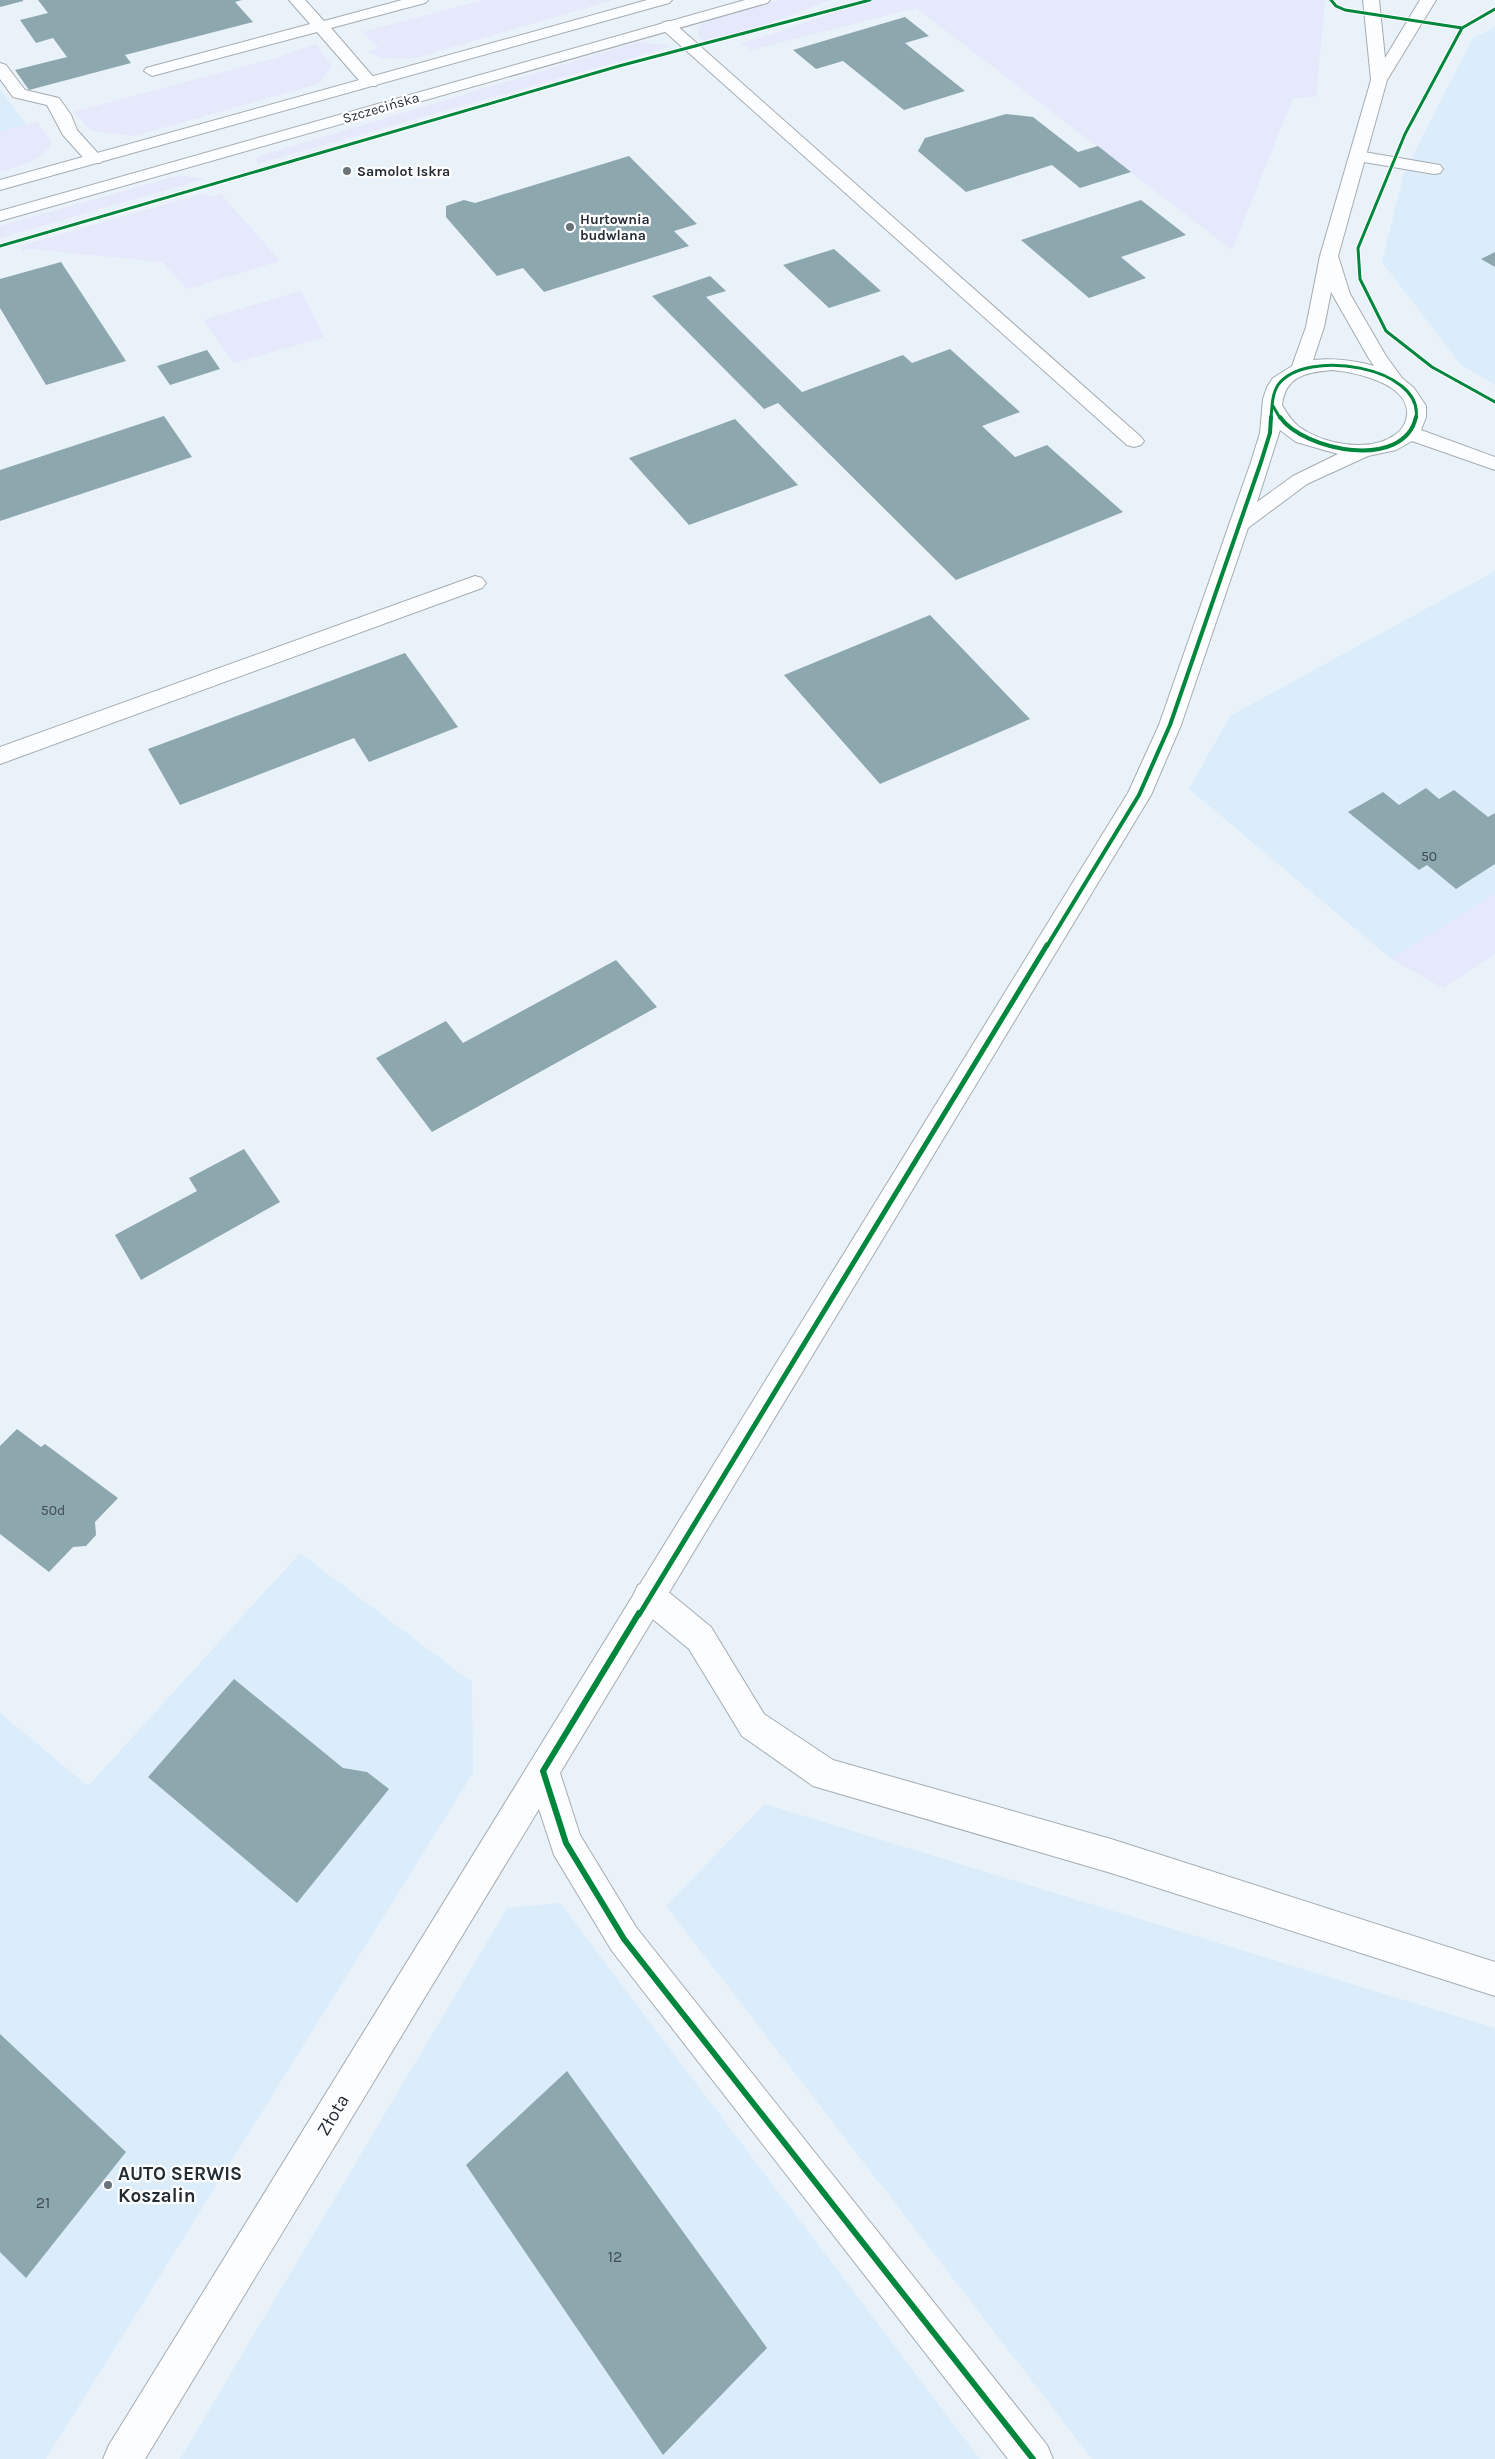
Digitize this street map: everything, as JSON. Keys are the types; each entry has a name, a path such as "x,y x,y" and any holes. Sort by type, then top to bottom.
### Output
{"street":[{"path":"296,0 370,83"},
{"path":"152,71 420,0"},
{"name":"Szczecińska","path":"0,185 664,0"},
{"name":"Szczecińska","path":"0,216 762,0"},
{"path":"1371,0 1380,80"},
{"path":"1302,369 1315,327 1329,256 1380,80 1428,0"},
{"path":"668,26 1134,441"},
{"path":"0,68 19,94 53,101 63,115 69,131 94,159"},
{"path":"1358,156 1434,169"},
{"path":"1329,256 1341,294 1394,381"},
{"path":"1238,526 1300,480 1367,449 1396,442 1410,433 1416,421 1416,407 1409,393 1394,381 1375,371 1329,364 1292,372 1280,381 1273,393 1273,406 1280,418 1292,431 1333,447 1367,449"},
{"name":"Złota","path":"123,2459 1139,796 1170,724 1270,434 1273,406"},
{"path":"1410,433 1495,464"},
{"path":"0,756 475,583"},
{"path":"649,1596 700,1638 753,1725 825,1774 1111,1856 1495,1978"},
{"path":"542,1771 566,1843 624,1939 1033,2459"}],"shaded area":[{"path":"483,0 613,0 412,59 382,58 366,52 379,48 362,32"},
{"path":"780,0 831,0 749,31 703,41 698,33 700,26 705,21"},
{"path":"875,0 1325,0 1316,97 1293,98 1232,250 916,8 751,50 741,43"},
{"path":"1495,27 1495,385 1460,364 1382,262 1404,173 1472,39"},
{"path":"638,42 673,46 257,164 256,157"},
{"path":"316,44 332,66 318,84 134,136 92,131 73,112 276,58"},
{"path":"0,90 27,125 0,132"},
{"path":"37,122 52,142 48,149 37,159 0,172 0,132"},
{"path":"180,175 205,179 0,238 0,226"},
{"path":"202,194 212,197 221,194 280,261 187,289 162,262 30,249 23,251 20,246"},
{"path":"301,291 324,337 234,363 203,320"},
{"path":"1495,571 1495,894 1391,959 1189,789 1230,716"},
{"path":"1495,894 1495,954 1443,988 1391,959"},
{"path":"300,1553 472,1682 473,1773 46,2459 0,2459 0,1713 88,1786"},
{"path":"765,1804 1495,2028 1495,2459 1092,2459 666,1906"},
{"path":"560,1903 980,2459 180,2459 507,1908"}],"building":[{"path":"0,0 23,0 23,1 0,7"},
{"path":"38,0 242,0 235,2 253,22 125,55 131,63 29,90 15,70 67,57 53,38 36,43 20,20 48,13"},
{"path":"905,17 929,36 905,43 965,91 904,110 843,61 816,69 793,50"},
{"path":"1006,114 1033,117 1078,152 1098,146 1131,172 1080,188 1052,165 966,192 918,151 925,138"},
{"name":"Hurtownia budwlana","path":"629,156 697,224 674,231 689,246 544,292 523,268 497,276 446,217 446,206 464,200 475,203"},
{"path":"1141,200 1186,235 1121,257 1146,278 1089,298 1021,240"},
{"path":"834,249 881,291 829,308 783,265"},
{"path":"1495,252 1495,267 1481,259"},
{"path":"61,262 126,361 46,385 0,308 0,279"},
{"path":"710,276 726,291 706,297 802,392 903,355 912,363 950,349 1020,412 982,426 1015,457 1047,445 1123,512 956,580 778,403 764,409 652,296"},
{"path":"207,350 220,369 170,385 157,366"},
{"path":"164,416 192,457 0,521 0,470"},
{"path":"735,419 798,485 689,525 629,458"},
{"path":"930,615 1030,719 880,784 784,675"},
{"path":"405,653 458,727 369,762 354,738 180,805 148,749"},
{"path":"1426,788 1439,799 1454,790 1488,817 1495,813 1495,864 1456,889 1427,865 1419,870 1348,812 1383,792 1399,805"},
{"path":"616,960 657,1007 432,1132 376,1058 446,1021 463,1043"},
{"path":"244,1149 280,1202 141,1280 115,1235 197,1191 189,1178"},
{"path":"17,1429 41,1447 45,1444 118,1498 95,1522 96,1535 86,1546 73,1547 49,1572 0,1534 0,1446"},
{"path":"234,1679 343,1768 367,1772 389,1789 297,1903 148,1777"},
{"path":"0,2034 126,2152 26,2278 0,2252"},
{"path":"567,2071 767,2348 663,2455 466,2165"}],"cycle path":[{"path":"0,246 619,66 870,0"},
{"path":"1331,0 1336,6 1345,10 1462,28 1495,9"},
{"path":"1462,28 1405,134 1358,248 1360,279 1386,331 1432,367 1495,402"},
{"path":"1033,2459 624,1939 566,1843 543,1771 1139,795 1170,725 1261,462 1270,433 1274,393 1280,382 1294,372 1311,366 1332,364 1353,366 1392,380 1407,392 1416,406 1417,414 1413,428 1403,439 1389,446 1354,450 1318,444 1303,438 1286,425 1273,406"}],"place":[{"name":"Samolot Iskra","path":"347,171"},
{"name":"Hurtownia budwlana","path":"570,227"},
{"name":"AUTO SERWIS Koszalin","path":"108,2185"}]}
